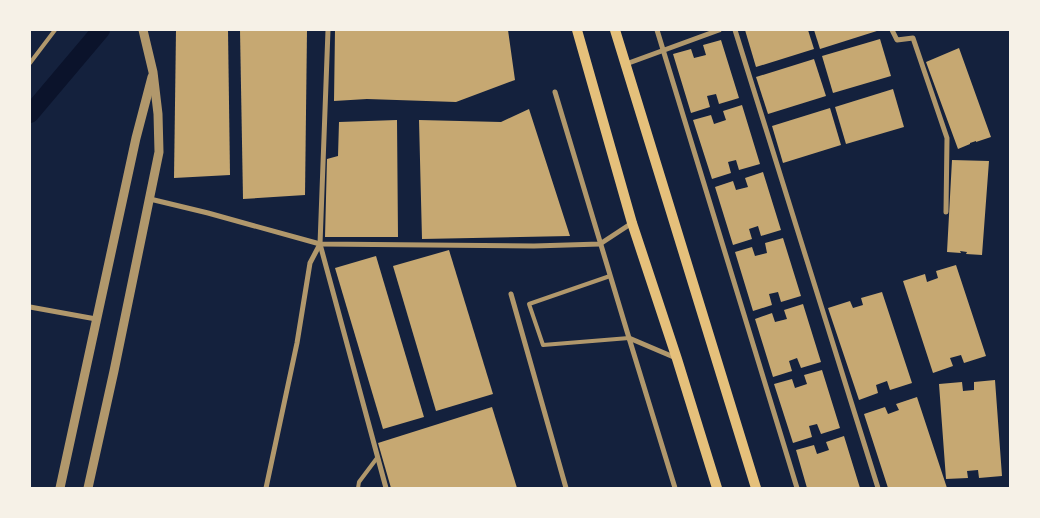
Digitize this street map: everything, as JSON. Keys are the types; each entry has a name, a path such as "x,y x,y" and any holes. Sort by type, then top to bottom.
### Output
{"main road":[{"path":"577,30 632,223 717,488"},
{"path":"615,30 756,488"}],"street":[{"path":"88,488 159,152 158,114 153,72 143,30"},
{"path":"328,30 320,244 386,488"},
{"path":"657,30 797,488"},
{"path":"626,64 719,30"},
{"path":"735,30 878,488"},
{"path":"892,30 897,40 913,38 946,132 948,151 946,212"},
{"path":"60,488 136,138 153,72"},
{"path":"555,92 675,488"},
{"path":"150,199 320,244 534,246 600,244 632,223"},
{"path":"266,488 297,343 310,263 320,244"},
{"path":"511,294 566,488"},
{"path":"30,307 96,319"},
{"path":"629,338 676,359"}],"lane":[{"path":"30,63 55,30"},
{"path":"610,276 529,304 543,345 629,338"},
{"path":"358,488 359,482 378,458"}],"building":[{"path":"176,30 228,30 230,175 174,178"},
{"path":"240,30 307,30 305,195 243,199"},
{"path":"335,30 508,30 515,80 456,102 367,99 334,101"},
{"path":"745,30 808,30 814,49 756,67"},
{"path":"814,30 880,30 820,49"},
{"path":"880,39 891,76 833,93 822,56"},
{"path":"721,40 739,98 719,104 716,94 707,96 710,107 691,113 673,54 691,49 694,58 706,55 703,45"},
{"path":"959,48 991,137 970,143 958,149 926,62"},
{"path":"814,59 826,96 768,114 756,77"},
{"path":"893,89 904,127 846,144 835,107"},
{"path":"742,105 760,164 739,170 736,160 728,162 731,173 712,179 693,120 711,115 714,124 726,120 723,111"},
{"path":"830,108 841,145 783,163 772,126"},
{"path":"529,109 570,236 422,239 419,120 501,122"},
{"path":"397,120 398,237 325,237 327,159 338,156 339,122"},
{"path":"952,160 989,161 982,255 966,254 967,252 960,251 961,253 947,252"},
{"path":"763,172 781,230 761,236 758,226 749,229 752,239 733,245 715,187 733,181 736,190 748,187 745,178"},
{"path":"783,238 801,296 781,302 778,292 769,294 772,305 753,311 735,252 752,247 755,256 767,253 765,243"},
{"path":"449,250 493,394 436,411 393,266"},
{"path":"376,256 424,417 383,429 335,268"},
{"path":"956,265 986,356 964,363 961,355 950,358 953,366 933,373 903,281 925,274 927,282 938,278 936,271"},
{"path":"882,292 912,383 890,390 887,381 876,385 878,393 859,400 828,308 850,301 853,308 863,305 861,298"},
{"path":"803,304 821,362 801,368 797,358 789,361 792,371 773,377 755,319 772,313 775,322 787,319 784,310"},
{"path":"822,370 840,428 821,434 817,424 809,426 812,437 793,443 774,384 792,379 795,388 807,384 804,375"},
{"path":"995,380 1002,476 979,478 978,470 967,471 968,478 946,479 939,384 962,382 963,391 974,390 974,382"},
{"path":"917,397 947,488 888,488 864,414 885,407 888,414 899,410 896,404"},
{"path":"492,407 517,488 391,488 378,443"},
{"path":"844,436 860,488 807,488 796,450 814,445 817,454 829,450 826,442"}],"waterway":[{"path":"30,114 101,30"}]}
